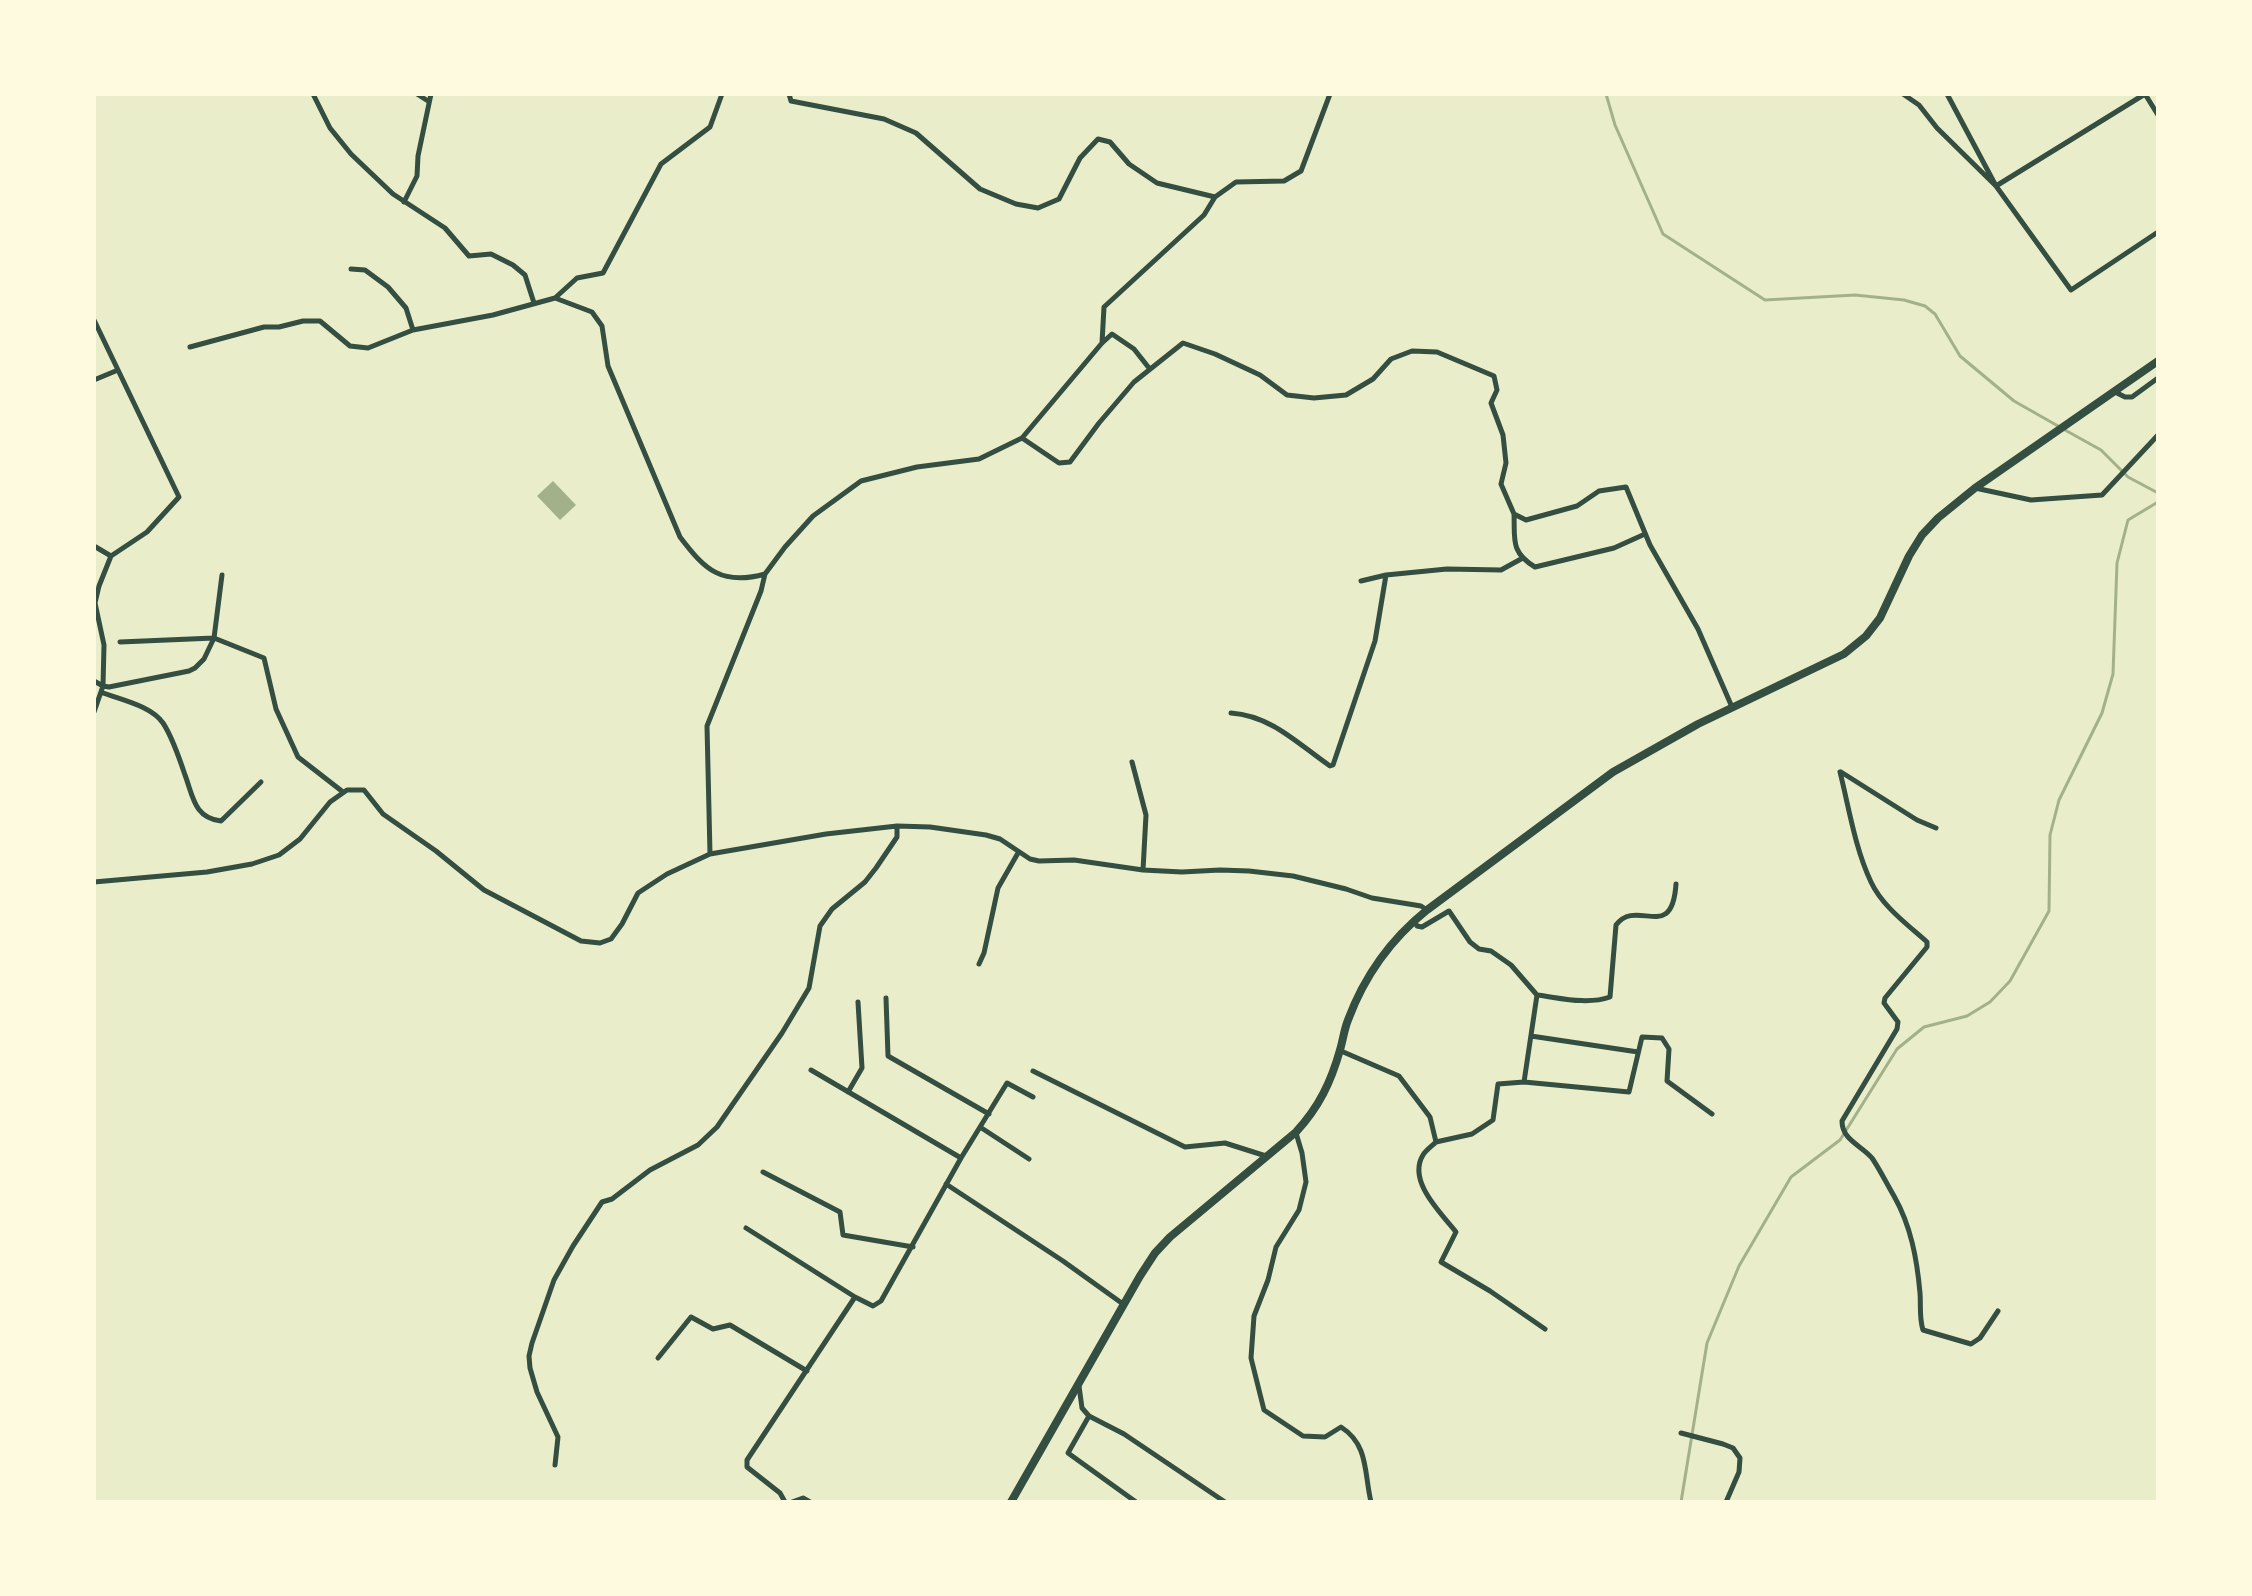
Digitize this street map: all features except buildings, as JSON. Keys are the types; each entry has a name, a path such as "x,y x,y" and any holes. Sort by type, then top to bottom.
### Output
{"highway":[{"path":"1011,1502 1155,1253 1296,1132 1312,1114 1324,1094 1363,986 1380,959 1414,920 1613,772 1687,730 1844,654 1866,636 1880,618 1909,556 1922,535 1938,518 1975,488 2158,361"}],"street":[{"path":"313,94 330,128 383,186 445,228 469,256 498,256 525,275 534,303"},
{"path":"417,94 428,101"},
{"path":"404,202 417,176 431,94"},
{"path":"190,347 264,327 320,321 353,347 372,347 413,330 493,315 555,298 577,278 603,273 661,164 710,127 722,94"},
{"path":"789,94 791,101 884,119 916,133 980,189 1016,204 1038,208 1059,199 1080,158 1098,139 1110,142 1129,164 1157,183 1215,197"},
{"path":"1102,343 1104,307 1204,215 1215,197 1236,182 1284,181 1301,171 1330,94"},
{"path":"1903,94 1919,105 1937,128 1996,186"},
{"path":"1947,94 1996,186 2071,290 2158,232"},
{"path":"1996,186 2145,94 2158,115"},
{"path":"351,269 365,270 388,287 406,308 413,330"},
{"path":"555,298 592,312 602,326 608,366 680,537 713,573 730,578 753,578 765,574"},
{"path":"94,320 179,497 147,532 111,556 99,586 95,603 104,645 102,689 94,712"},
{"path":"710,854 707,726 765,574 813,516 861,481 917,467 979,459 1022,438 1112,334 1134,349 1149,368"},
{"path":"1022,438 1059,463 1070,462 1134,382 1183,343 1260,375 1287,395 1314,398 1346,395 1373,379 1391,359 1412,351 1437,352 1494,376 1497,390 1491,403 1503,435 1506,463 1501,484 1514,514 1515,545 1521,559 1535,567 1614,548 1645,534"},
{"path":"94,380 118,370"},
{"path":"2115,391 2132,397 2158,378"},
{"path":"1975,488 2031,500 2102,495 2158,435"},
{"path":"1514,514 1526,520 1577,506 1599,491 1626,487 1645,534 1698,629 1733,708"},
{"path":"94,546 111,556"},
{"path":"1361,581 1386,575 1460,568 1501,570 1521,559"},
{"path":"102,689 189,671 204,659 214,638 222,575"},
{"path":"1231,713 1249,714 1262,720 1330,766 1333,765 1375,641 1386,575"},
{"path":"120,642 214,638 264,658 276,709 298,757 343,793"},
{"path":"94,681 102,689 153,712 163,723 195,806 204,816 221,821 261,782"},
{"path":"1132,762 1146,815 1143,870"},
{"path":"1936,828 1917,820 1840,772 1862,858 1872,884 1895,913 1927,942 1927,947 1885,998 1884,1003 1898,1022 1897,1029 1842,1121 1842,1127 1847,1137 1872,1158 1907,1221 1914,1249 1920,1294 1919,1319 1923,1330 1971,1344 1980,1338 1998,1311"},
{"path":"95,881 207,872 252,864 279,855 300,839 330,802 347,790 364,790 391,821 436,851 484,890 581,941 600,943 611,939 638,893 667,874 710,854 826,834 897,826 986,835 1000,839 1018,853 1039,861 1074,860 1143,870 1235,870 1293,876 1372,898 1421,906 1427,910"},
{"path":"555,1465 558,1437 537,1392 529,1356 554,1280 602,1202 612,1199 650,1170 698,1145 717,1127 809,988 820,926 832,909 865,882 876,868 897,837 897,826"},
{"path":"979,964 998,888 1018,853"},
{"path":"1414,920 1417,926 1422,927 1449,911 1470,942 1479,949 1491,951 1511,965 1537,995 1600,1001 1610,997 1616,925 1626,916 1663,916 1668,913 1672,908 1676,884"},
{"path":"1524,1082 1537,995"},
{"path":"886,998 888,1056 989,1114"},
{"path":"848,1092 862,1068 858,1002"},
{"path":"1531,1036 1638,1052"},
{"path":"1545,1329 1441,1262 1456,1232 1420,1183 1418,1167 1423,1154 1436,1142 1472,1134 1493,1120 1498,1084 1524,1082 1629,1092 1642,1037 1662,1038 1669,1049 1667,1081 1712,1114"},
{"path":"1340,1051 1399,1076 1430,1117 1436,1142"},
{"path":"811,1070 961,1158"},
{"path":"1033,1071 1185,1147 1225,1143 1267,1156"},
{"path":"746,1228 873,1306 881,1301 1007,1083 1033,1097"},
{"path":"980,1127 1029,1159"},
{"path":"1296,1132 1306,1182 1299,1210 1276,1247 1268,1280 1254,1316 1251,1358 1264,1410 1303,1436 1325,1437 1341,1427 1355,1436 1364,1457 1371,1502"},
{"path":"763,1172 840,1212 843,1235 913,1247"},
{"path":"946,1184 1123,1304"},
{"path":"785,1502 780,1493 747,1467 747,1460 855,1297"},
{"path":"658,1358 691,1317 713,1329 730,1325 807,1371"},
{"path":"1079,1382 1082,1408 1089,1416 1124,1434 1225,1502"},
{"path":"1089,1416 1068,1453 1136,1502"},
{"path":"1681,1433 1733,1448 1740,1458 1739,1472 1726,1502"},
{"path":"792,1502 803,1498 810,1502"}],"shaded area":[{"path":"553,481 576,505 560,520 537,496"}],"waterway":[{"path":"1606,94 1615,125 1663,234 1765,300 1855,295 1904,300 1925,306 1935,314 1960,356 2014,401 2058,426"},
{"path":"2065,430 2101,450 2128,477 2158,493"},
{"path":"1681,1502 1707,1343 1739,1266 1791,1177 1840,1140 1897,1049 1924,1027 1967,1016 1990,1002 2010,981 2049,911 2050,835 2059,800 2102,713 2113,674 2117,563 2128,520 2158,502"}]}
